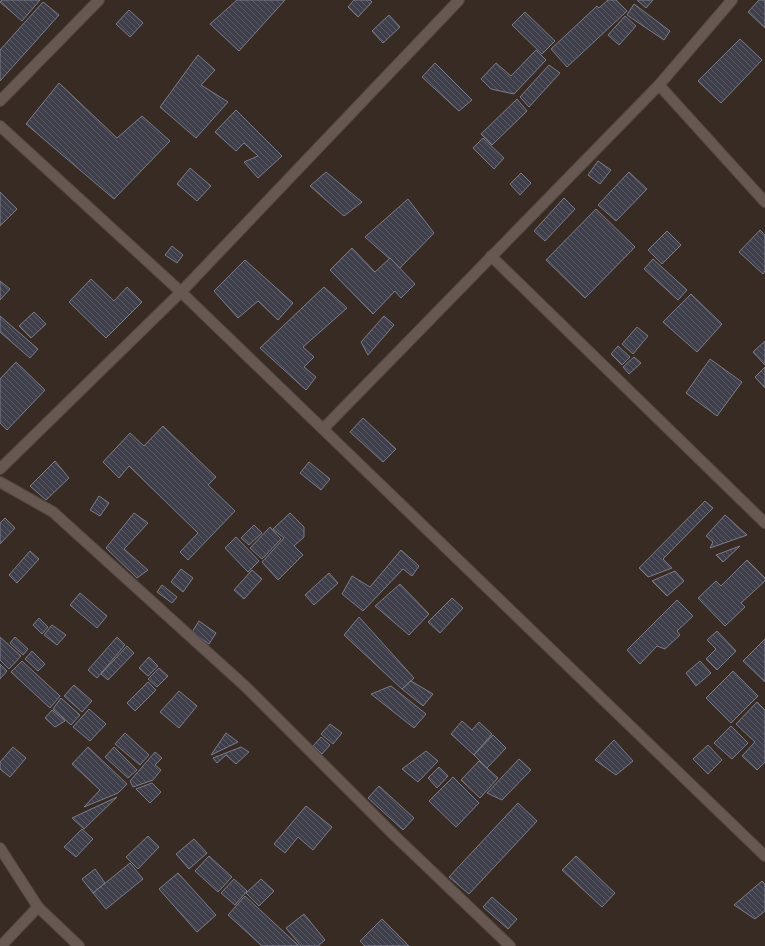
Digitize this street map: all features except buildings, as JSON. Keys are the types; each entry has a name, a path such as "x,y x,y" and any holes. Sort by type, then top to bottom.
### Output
{"street":[{"path":"0,101 99,0"},
{"path":"0,469 181,292 459,0"},
{"path":"323,429 659,84 732,0"},
{"path":"659,84 765,202"},
{"path":"0,126 181,292 765,856"},
{"path":"491,256 765,523"},
{"path":"0,482 53,512 246,687 390,832 510,946"},
{"path":"0,848 38,907 79,946"},
{"path":"1,946 38,907"}]}
